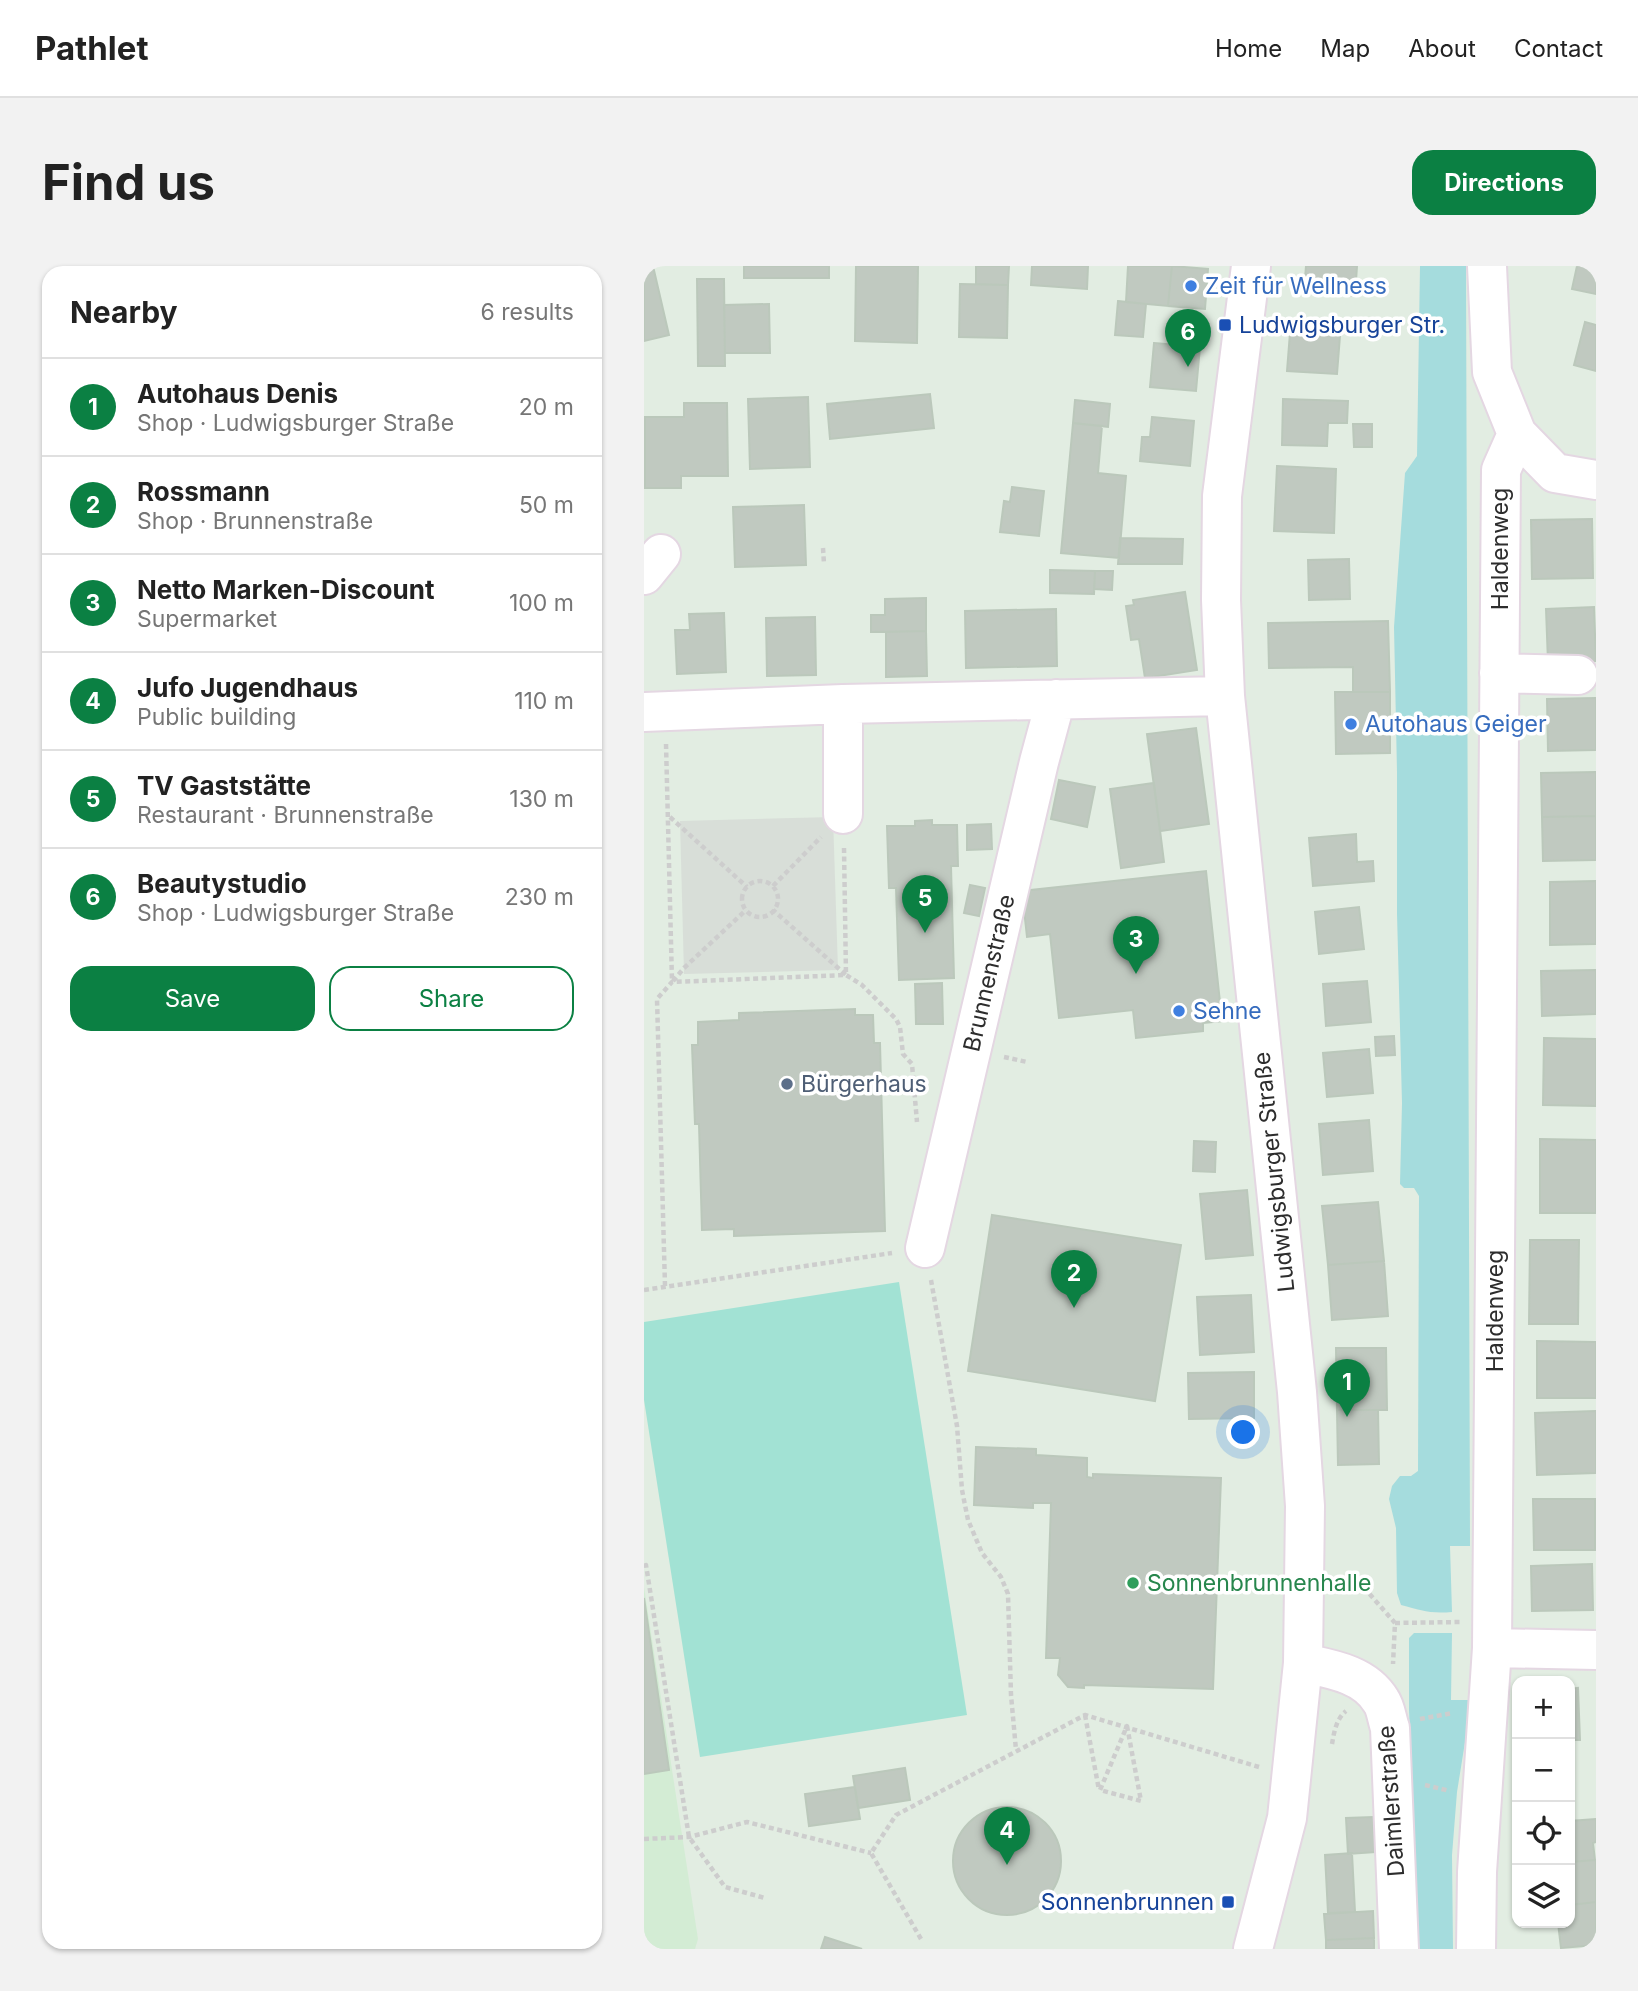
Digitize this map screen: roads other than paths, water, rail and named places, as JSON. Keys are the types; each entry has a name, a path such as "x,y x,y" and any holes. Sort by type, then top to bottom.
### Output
{"street":[{"name":"Ludwigsburger Straße","path":"1251,266 1223,496 1221,600 1226,696 1297,1392 1305,1506 1303,1663 1292,1777 1287,1818 1253,1949"},
{"path":"1487,266 1492,372 1517,434 1555,473 1596,480"},
{"name":"Haldenweg","path":"1476,1949 1492,1648 1501,470 1517,434"},
{"path":"1499,673 1578,674"},
{"path":"654,712 843,704 1226,696"},
{"name":"Brunnenstraße","path":"925,1248 1056,699"},
{"path":"843,704 843,814"},
{"path":"1492,1648 1596,1650"},
{"name":"Daimlerstraße","path":"1303,1663 1337,1670 1360,1679 1376,1714 1392,1783 1399,1949"}],"place":[{"name":"Zeit für Wellness","path":"1191,286"},
{"name":"Ludwigsburger Str.","path":"1225,325"},
{"name":"Beautystudio","path":"1188,367"},
{"name":"Autohaus Geiger","path":"1351,724"},
{"name":"TV Gaststätte","path":"925,933"},
{"name":"Netto Marken-Discount","path":"1136,974"},
{"name":"Sehne","path":"1179,1011"},
{"name":"Bürgerhaus","path":"787,1084"},
{"name":"Rossmann","path":"1074,1308"},
{"name":"Autohaus Denis","path":"1347,1417"},
{"name":"Sonnenbrunnenhalle","path":"1133,1583"},
{"name":"Jufo Jugendhaus","path":"1007,1865"},
{"name":"Sonnenbrunnen","path":"1228,1902"}]}
